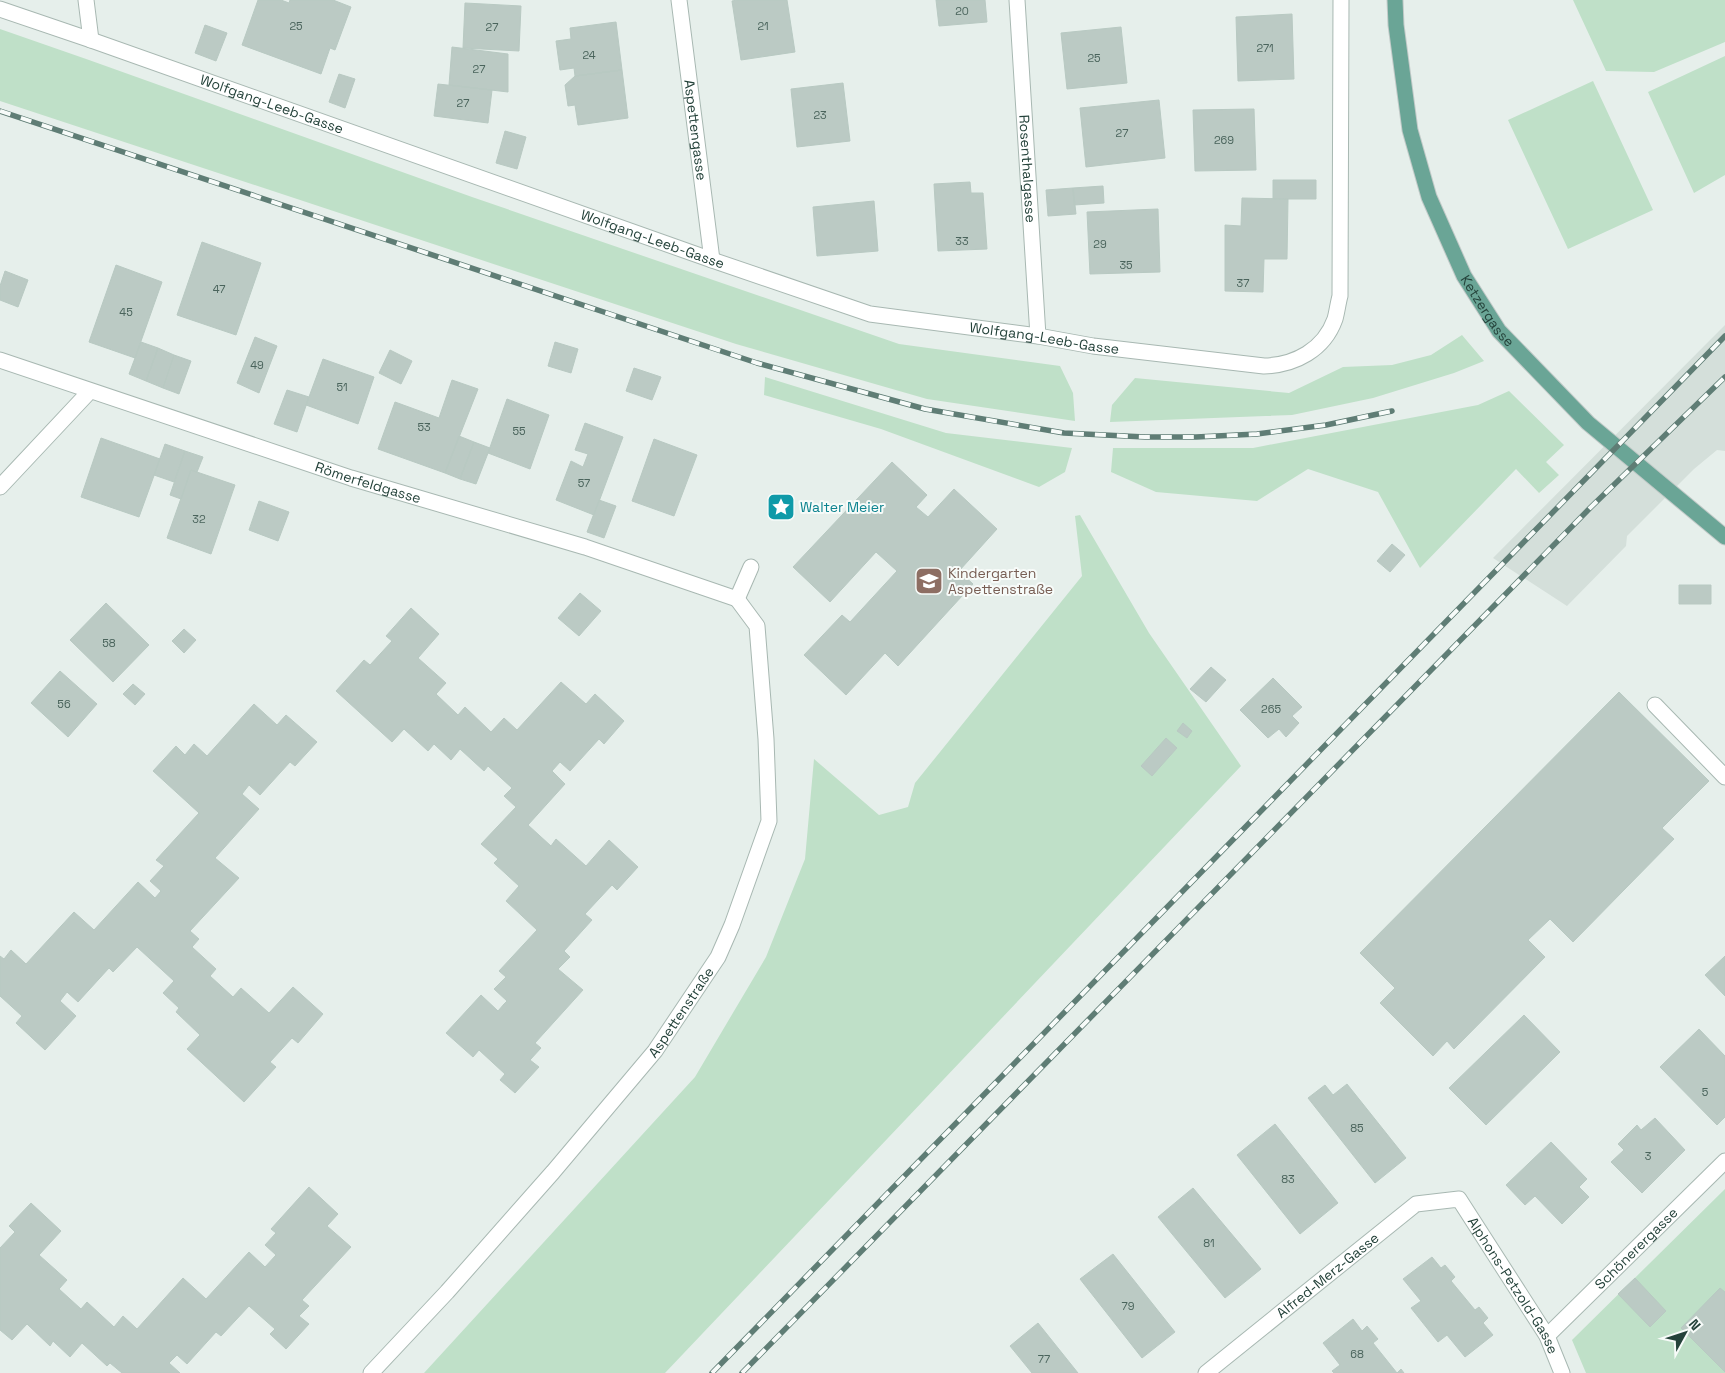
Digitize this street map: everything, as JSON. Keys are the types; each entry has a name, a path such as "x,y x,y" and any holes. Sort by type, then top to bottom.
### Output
{"main road":[{"name":"Ketzergasse","path":"1396,0 1396,25 1410,130 1429,197 1464,276 1498,331 1588,422 1725,536"}],"street":[{"path":"86,0 91,40"},
{"name":"Aspettengasse","path":"679,0 712,260"},
{"name":"Rosenthalgasse","path":"1017,0 1038,336"},
{"name":"Wolfgang-Leeb-Gasse","path":"0,9 870,314 1038,336 1093,346 1264,366 1279,365 1293,361 1308,353 1322,342 1335,318 1340,296 1341,0"},
{"name":"Römerfeldgasse","path":"0,360 351,478 585,547 737,599"},
{"path":"0,487 90,391"},
{"path":"737,599 751,567"},
{"name":"Aspettenstraße","path":"371,1373 546,1179 655,1051 718,957 732,925 769,821 766,739 757,626 737,599"},
{"path":"1655,705 1725,777"},
{"name":"Schönerergasse","path":"1547,1336 1725,1161"},
{"name":"Alphons-Petzold-Gasse","path":"1459,1199 1547,1336 1562,1373"},
{"name":"Alfred-Merz-Gasse","path":"1206,1373 1416,1204 1459,1199"}],"shaded area":[{"path":"1725,325 1725,451 1717,450 1694,469 1627,536 1626,546 1567,606 1493,558"}],"green space":[{"path":"1573,0 1725,0 1725,42 1654,72 1606,71"},
{"path":"0,29 472,197 899,344 1060,366 1073,393 1075,421 927,399 736,344 0,101"},
{"path":"1725,56 1725,175 1694,193 1648,92"},
{"path":"1593,81 1653,210 1568,249 1508,120"},
{"path":"1462,335 1484,361 1454,373 1373,398 1292,415 1110,422 1112,405 1135,378 1289,393 1343,367 1392,365 1431,355"},
{"path":"765,377 946,433 1072,448 1065,472 1039,487 881,429 764,395"},
{"path":"1509,391 1564,445 1546,462 1559,475 1539,493 1516,469 1420,568 1378,492 1308,469 1257,501 1156,492 1111,472 1113,448 1253,448 1478,405"},
{"path":"1080,515 1149,633 1241,766 665,1373 424,1373 695,1077 766,957 805,859 814,759 879,815 908,807 915,783 1082,576 1075,516"},
{"path":"1725,1189 1725,1373 1586,1373 1572,1340"}],"building":[{"path":"258,0 281,0 289,3 290,0 333,0 351,7 335,50 330,48 321,74 242,45"},
{"path":"787,0 795,52 741,60 732,1"},
{"path":"936,0 985,0 987,22 939,26"},
{"path":"465,3 521,6 519,51 463,48"},
{"path":"1292,14 1294,79 1238,81 1236,17"},
{"path":"616,22 622,70 575,76 574,68 560,70 556,41 571,39 570,28"},
{"path":"205,25 227,33 216,61 195,53"},
{"path":"1121,27 1127,83 1067,89 1061,33"},
{"path":"452,47 508,54 508,92 449,85"},
{"path":"622,70 628,118 578,125 575,105 568,106 565,85 575,76"},
{"path":"339,74 355,79 345,108 329,102"},
{"path":"843,83 850,141 797,147 791,89"},
{"path":"438,84 492,90 488,123 434,116"},
{"path":"1159,100 1165,158 1086,167 1080,108"},
{"path":"1254,109 1256,170 1195,171 1193,110"},
{"path":"505,131 526,137 517,169 496,163"},
{"path":"1273,180 1316,180 1316,199 1273,199"},
{"path":"970,182 971,193 983,193 987,249 938,251 934,184"},
{"path":"1103,186 1104,203 1074,205 1073,188"},
{"path":"1073,188 1076,214 1048,216 1046,190"},
{"path":"1242,198 1288,199 1287,259 1264,259 1263,292 1225,291 1225,225 1241,226"},
{"path":"874,201 878,251 817,256 813,207"},
{"path":"1158,209 1160,272 1090,274 1087,212"},
{"path":"202,242 261,263 236,335 177,315"},
{"path":"116,265 162,282 135,358 89,342"},
{"path":"5,271 28,280 18,307 0,300 0,286"},
{"path":"255,337 277,346 259,393 237,383"},
{"path":"141,342 158,348 146,381 129,374"},
{"path":"555,342 578,349 571,373 548,366"},
{"path":"158,348 174,355 163,388 146,381"},
{"path":"390,350 412,361 401,384 379,373"},
{"path":"174,355 191,361 179,394 163,388"},
{"path":"323,359 374,377 358,424 306,405"},
{"path":"634,368 661,377 652,400 626,391"},
{"path":"452,380 478,389 445,473 378,449 395,402 439,418"},
{"path":"287,390 309,397 297,432 274,424"},
{"path":"507,399 549,415 530,469 488,453"},
{"path":"585,423 623,437 594,515 556,500 571,461 583,467 588,454 575,450"},
{"path":"459,436 474,442 460,479 445,473"},
{"path":"101,438 160,459 139,517 81,497"},
{"path":"654,439 697,455 674,516 632,501"},
{"path":"474,442 490,448 476,484 460,479"},
{"path":"165,444 185,451 174,482 154,475"},
{"path":"185,451 203,457 197,472 191,470 181,499 170,495"},
{"name":"Kindergarten Aspettenstraße","path":"892,462 927,495 916,507 928,517 954,489 997,529 959,571 973,584 898,666 885,653 846,695 804,655 842,615 850,622 897,571 876,552 830,602 793,567"},
{"path":"191,470 235,485 211,554 167,538"},
{"path":"599,500 616,506 604,538 587,532"},
{"path":"259,501 289,512 278,541 249,530"},
{"path":"1392,544 1405,555 1390,572 1377,561"},
{"path":"1679,585 1711,585 1711,604 1679,604"},
{"path":"580,593 601,611 579,636 558,618"},
{"path":"106,603 149,645 113,682 70,640"},
{"path":"411,608 439,634 418,658 446,683 436,694 458,715 465,707 491,732 504,718 517,730 561,682 586,704 595,694 624,721 604,744 599,739 570,771 560,762 552,771 565,784 528,825 551,846 556,839 586,866 609,840 638,867 617,890 612,885 585,914 592,920 564,951 570,957 558,969 583,990 535,1043 541,1048 530,1060 539,1067 515,1093 500,1080 505,1074 479,1050 473,1057 446,1033 481,995 498,1011 507,1001 494,989 506,977 499,971 537,930 506,901 519,886 494,863 498,859 481,844 516,807 504,796 512,788 488,766 484,771 460,749 451,760 434,744 428,751 404,729 392,742 336,691 364,660 370,665 392,641 386,636"},
{"path":"184,629 196,640 184,653 172,641"},
{"path":"1211,667 1226,680 1206,702 1190,689"},
{"path":"60,671 97,704 68,737 31,703"},
{"path":"1273,678 1302,707 1292,716 1299,723 1286,737 1279,729 1268,738 1240,710"},
{"path":"133,684 145,694 135,705 123,694"},
{"path":"1619,692 1709,781 1662,828 1674,839 1573,942 1550,919 1528,940 1545,957 1454,1049 1447,1041 1433,1056 1380,1003 1395,988 1360,953"},
{"path":"254,704 277,725 286,715 317,742 295,766 290,762 260,795 249,785 242,794 259,809 215,858 239,878 190,931 199,939 192,947 216,969 210,976 233,997 241,988 269,1013 293,987 323,1014 298,1043 292,1038 270,1062 276,1067 244,1102 187,1049 200,1035 176,1012 179,1008 163,993 174,981 137,947 113,972 109,968 78,1002 67,992 60,1001 76,1016 45,1050 16,1023 22,1016 0,996 0,956 4,959 11,950 26,964 74,912 94,930 138,882 155,898 161,891 150,881 164,866 156,860 199,813 153,771 176,746 185,755 194,744 207,756"},
{"path":"1183,723 1192,731 1187,738 1177,731"},
{"path":"1166,738 1177,748 1152,776 1141,766"},
{"path":"1725,956 1725,996 1705,975"},
{"path":"1524,1015 1560,1052 1486,1125 1449,1088"},
{"path":"1699,1029 1725,1056 1725,1117 1717,1125 1660,1067"},
{"path":"1347,1084 1406,1158 1375,1183 1308,1098 1325,1085 1333,1095"},
{"path":"1655,1118 1685,1150 1642,1193 1611,1162 1624,1150 1618,1144 1637,1125 1641,1130"},
{"path":"1275,1124 1338,1203 1300,1234 1237,1155"},
{"path":"1551,1142 1587,1179 1579,1187 1589,1197 1562,1224 1535,1196 1525,1205 1506,1185"},
{"path":"309,1187 338,1214 327,1226 351,1247 302,1300 309,1306 299,1316 309,1324 286,1349 270,1334 275,1329 249,1306 221,1336 216,1332 187,1364 177,1355 169,1363 180,1373 122,1373 110,1363 107,1366 82,1343 70,1357 53,1341 50,1346 27,1324 12,1340 0,1330 0,1248 15,1232 9,1226 31,1203 61,1231 39,1255 67,1280 59,1289 81,1309 87,1302 114,1327 123,1316 137,1329 183,1278 206,1299 249,1252 265,1267 276,1255 265,1245 276,1233 271,1229"},
{"path":"1193,1188 1261,1269 1225,1298 1158,1217"},
{"path":"1113,1254 1175,1332 1142,1358 1080,1279"},
{"path":"1432,1257 1441,1268 1445,1265 1455,1277 1451,1281 1475,1310 1479,1307 1488,1318 1483,1323 1493,1335 1465,1357 1447,1335 1438,1342 1411,1308 1421,1301 1403,1279"},
{"path":"1635,1278 1666,1311 1650,1327 1618,1294"},
{"path":"1720,1288 1725,1292 1725,1372 1681,1328"},
{"path":"1353,1319 1362,1331 1367,1326 1378,1339 1373,1343 1397,1373 1334,1373 1332,1371 1340,1365 1323,1343"},
{"path":"1038,1323 1078,1373 1032,1373 1010,1346"}],"railway":[{"path":"0,111 757,363 925,409 1064,433 1145,437 1257,434 1326,425 1392,411"},
{"path":"712,1373 1725,336"},
{"path":"742,1373 1590,508 1725,377"}],"place":[{"name":"Walter Meier","path":"781,507"},
{"name":"Kindergarten Aspettenstraße","path":"929,581"}]}
